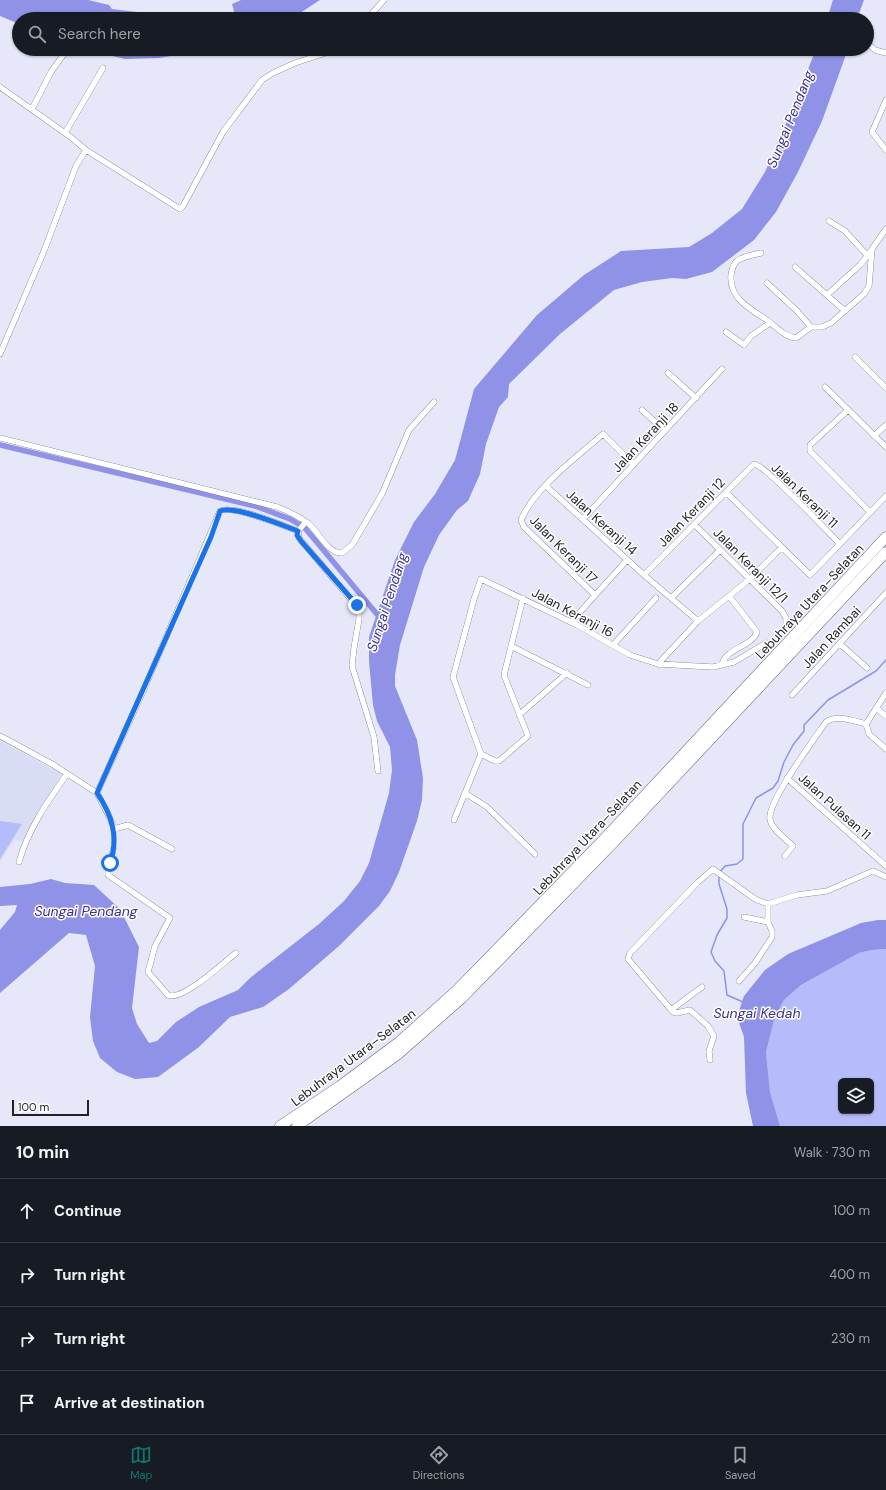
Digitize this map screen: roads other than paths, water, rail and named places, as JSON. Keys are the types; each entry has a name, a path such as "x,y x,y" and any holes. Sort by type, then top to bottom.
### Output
{"highway":[{"name":"Lebuhraya Utara–Selatan","path":"280,1126 340,1086 399,1042 457,990 604,839 886,537"},
{"name":"Lebuhraya Utara–Selatan","path":"297,1126 397,1055 462,998 616,840 886,552"}],"street":[{"path":"373,12 384,0"},
{"path":"874,50 886,53"},
{"path":"32,109 49,77 63,56"},
{"path":"0,87 66,133 86,150 180,209 228,123 262,80 295,63 316,56"},
{"path":"66,133 103,68"},
{"path":"886,100 872,132 886,150"},
{"path":"0,354 46,245 76,166 86,150"},
{"path":"761,253 737,261 732,269 731,284 734,294 742,302 787,336 794,338 798,337 811,327 826,326 845,311 868,289 869,253 845,231 829,221"},
{"path":"827,295 860,265 875,242 886,229"},
{"path":"795,267 845,311"},
{"path":"767,284 797,310 811,327"},
{"path":"726,332 744,345 751,336 770,323"},
{"path":"855,357 886,388"},
{"name":"Jalan Keranji 18","path":"582,519 722,369"},
{"path":"668,373 696,398"},
{"path":"825,387 886,447"},
{"path":"0,438 277,507 291,513 305,524 333,551 340,554 346,552 355,540 382,494 409,430 434,402"},
{"path":"642,410 665,431"},
{"path":"848,410 810,446 811,452 870,512"},
{"path":"874,436 886,425"},
{"path":"546,486 603,434 633,464"},
{"name":"Jalan Keranji 12","path":"644,575 754,464"},
{"name":"Jalan Keranji 11","path":"754,464 759,466 773,479 840,544"},
{"name":"Jalan Keranji 17","path":"546,486 531,503 522,518 521,523 595,594"},
{"name":"Jalan Keranji 14","path":"546,486 627,560 698,621"},
{"path":"726,492 807,574 811,574 886,496"},
{"path":"97,793 211,537 220,511 228,510 262,517 298,531"},
{"path":"305,524 298,531 297,535 359,609 360,619 352,666 374,737 378,771"},
{"name":"Jalan Keranji 12/1","path":"695,525 782,611 786,618 786,625"},
{"path":"658,664 698,621 750,579 781,548"},
{"path":"671,598 720,550"},
{"path":"571,622 627,560"},
{"name":"Jalan Keranji 16","path":"481,754 453,677 481,579 571,622 630,655 658,664 713,667 734,662 766,643"},
{"name":"Jalan Rambai","path":"792,696 886,593"},
{"path":"722,665 727,657 754,638 757,632 729,596"},
{"path":"454,820 481,754 495,761 499,760 528,736 504,675 523,598"},
{"path":"613,645 656,598"},
{"path":"840,644 867,668"},
{"path":"511,646 588,685"},
{"path":"519,715 567,674"},
{"path":"886,693 866,724 869,734 886,749"},
{"path":"876,708 886,716"},
{"path":"785,856 793,846 771,825 770,815 787,778 826,722 830,719 838,718 866,724"},
{"path":"0,736 97,793 114,829 114,847 108,869 108,875 170,918 155,946 148,972 168,995 175,996 185,993 236,953"},
{"path":"19,862 26,840 45,805 67,774"},
{"name":"Jalan Pulasan 11","path":"787,778 886,866"},
{"path":"465,793 487,807 535,854"},
{"path":"114,829 128,825 132,826 172,849"},
{"path":"710,1060 709,1051 714,1036 712,1030 693,1012 685,1010 677,1013 671,1010 649,982 629,961 628,956 709,870 713,869 720,873 755,899 768,904 797,895 827,891 873,870 886,877"},
{"path":"739,981 752,967 771,940 772,931 768,922 768,904"},
{"path":"744,917 768,922"},
{"path":"671,1010 702,987"}],"water":[{"path":"0,0 88,0 109,5 112,9 137,12 12,12 12,21 0,16"},
{"path":"241,0 320,0 302,12 234,12 232,4"},
{"path":"833,0 864,0 860,12 829,12"},
{"path":"112,56 171,56 159,58 125,59"},
{"name":"Sungai Pendang","path":"813,56 845,56 822,121 798,172 776,212 754,240 712,272 686,279 672,278 642,282 614,290 560,334 509,384 508,397 499,407 486,444 480,474 468,501 457,510 439,535 424,567 400,645 395,675 395,686 417,740 423,778 422,800 417,821 399,872 390,891 379,906 339,946 289,989 263,1007 230,1017 199,1047 158,1077 135,1079 117,1072 100,1058 93,1041 90,1017 95,966 86,935 69,933 0,993 0,930 15,912 17,905 0,906 0,887 30,884 51,879 65,883 94,885 120,909 139,947 132,1008 137,1024 149,1043 157,1041 176,1022 199,1007 238,990 250,978 319,924 344,901 360,881 369,863 389,793 392,770 390,747 377,721 373,705 369,661 369,637 395,560 414,522 435,494 455,460 474,389 537,315 584,275 621,251 689,247 712,233 742,209 765,172"},
{"name":"Sungai Kedah","path":"886,920 886,949 859,953 801,985 784,1000 775,1016 766,1052 770,1092 780,1126 753,1126 746,1093 744,1037 737,1017 744,996 765,970 788,954 861,923"}],"waterway":[{"path":"0,445 255,506 290,519 305,528 381,619"},
{"path":"720,872 725,866 737,864 743,859 743,824 756,798 773,788 778,781 784,762 793,745 804,731 804,725 828,700 876,671 886,660"},
{"path":"719,876 719,884 727,909 727,918 717,935 711,952 715,961 724,971 727,995 743,1002"}]}
